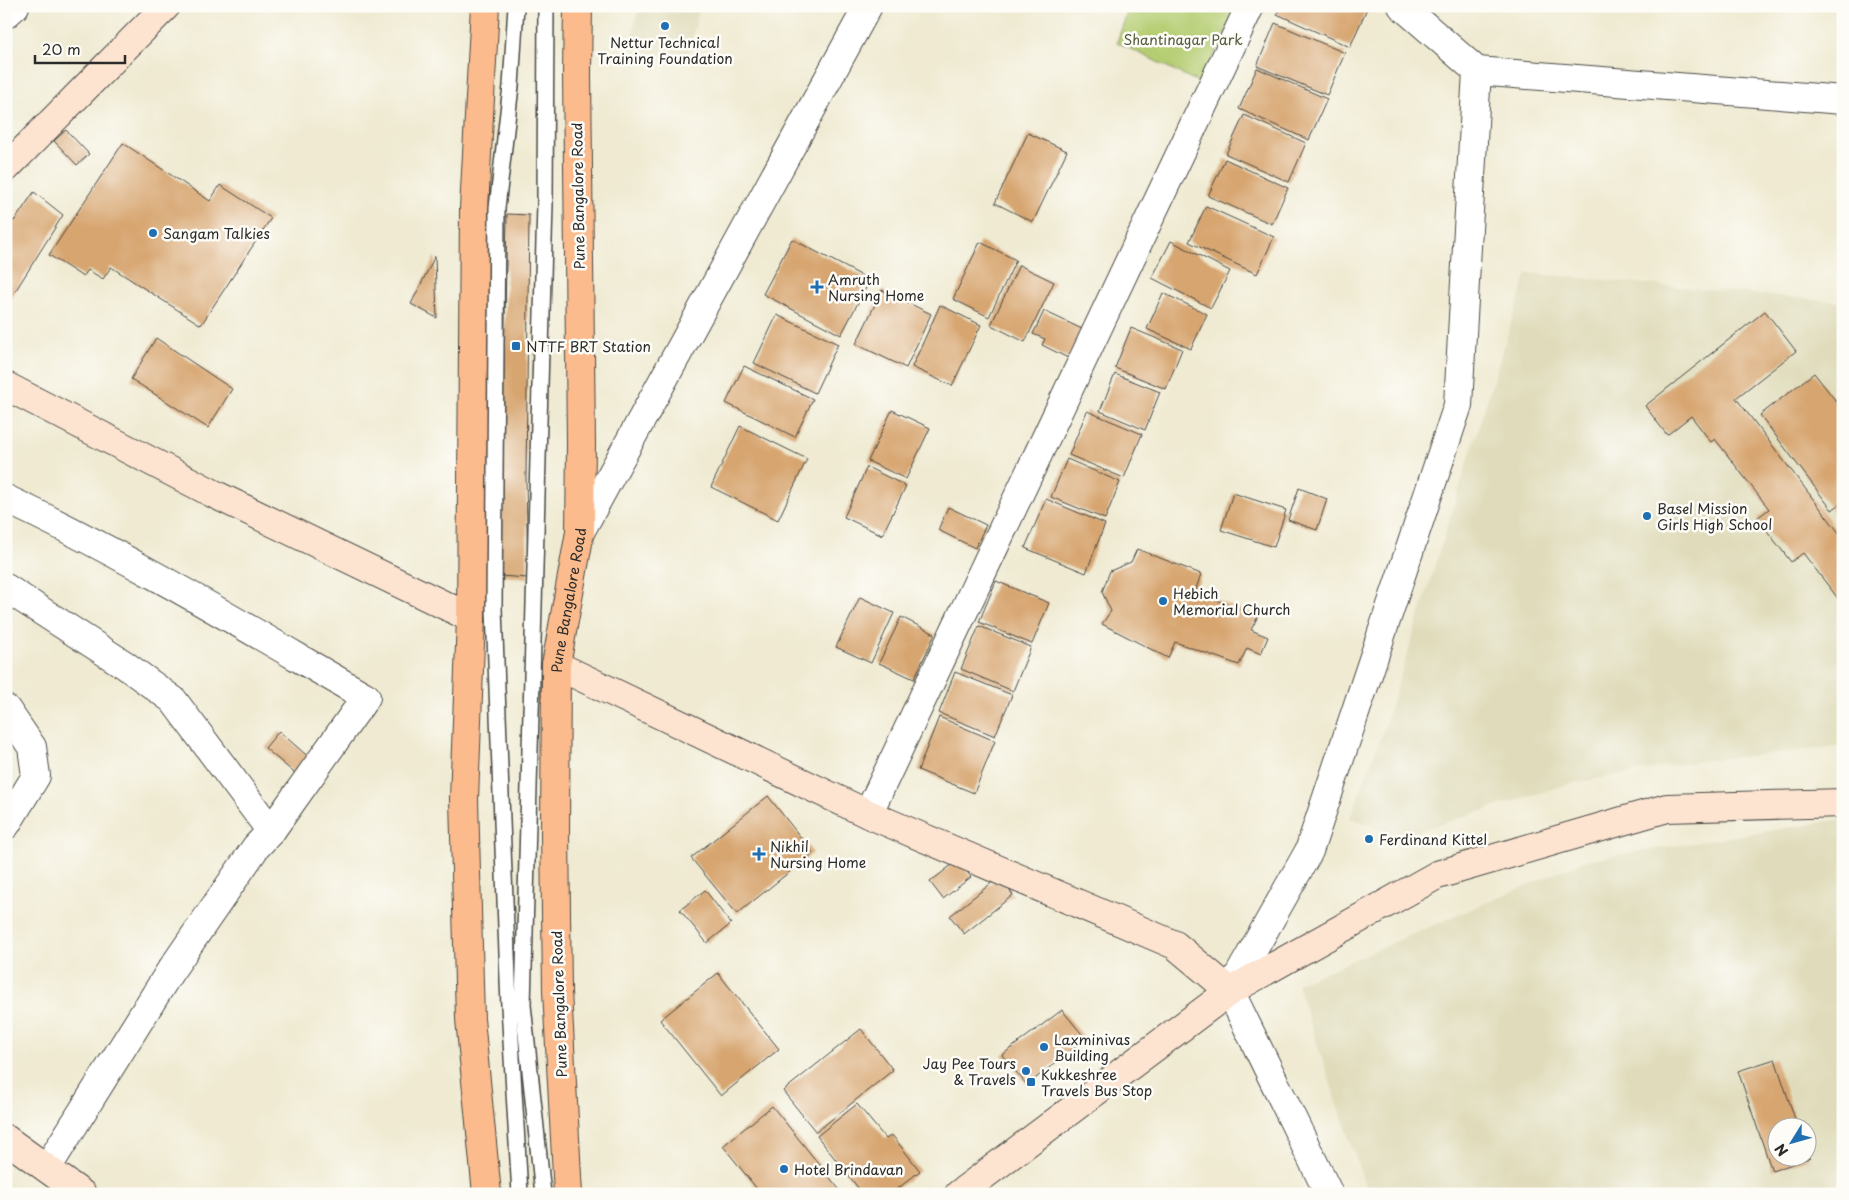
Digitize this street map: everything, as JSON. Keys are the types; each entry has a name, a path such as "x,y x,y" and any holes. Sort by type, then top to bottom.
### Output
{"main road":[{"path":"485,6 474,209 471,618 464,818 470,1019 487,1194"},
{"name":"Pune Bangalore Road","path":"568,1194 557,991 555,833 556,666 580,532 581,443 576,73 578,6"},
{"path":"6,168 159,9"},
{"path":"6,386 216,495 471,618"},
{"path":"556,666 868,814 1175,945 1230,991"},
{"path":"959,1194 1230,991 1436,875 1667,808 1843,803"},
{"path":"6,1139 82,1194"}],"street":[{"path":"6,14 15,6"},
{"path":"580,532 868,6"},
{"path":"868,814 1250,6"},
{"path":"1402,6 1477,71 1843,100"},
{"path":"1329,1194 1230,991 1309,851 1458,405 1477,71"},
{"path":"6,499 42,516 158,578 366,697 270,831 256,847 169,973 47,1168"},
{"path":"6,588 124,665 173,700 270,831"},
{"path":"6,708 32,747 36,776 6,825"}],"lane":[{"path":"516,6 511,86 497,208 494,609 509,1006 520,1194"},
{"path":"544,1194 523,1005 545,204 546,6"}],"shaded area":[{"name":"Nettur Technical Training Foundation","path":"639,6 700,6 686,62 630,46"},
{"name":"Basel Mission Girls High School","path":"1527,273 1843,302 1843,746 1693,762 1568,784 1400,837 1350,818 1383,731"},
{"path":"1843,819 1843,1181 1810,1194 1368,1194 1297,984 1586,860"}],"green space":[{"name":"Shantinagar Park","path":"1143,6 1238,6 1200,83 1117,42 1128,10 1141,11"}],"building":[{"path":"1280,6 1368,6 1350,47 1277,14"},
{"path":"1275,23 1345,53 1327,95 1257,66"},
{"path":"1257,68 1327,99 1309,140 1239,109"},
{"path":"1244,115 1306,143 1289,182 1226,154"},
{"path":"66,130 89,154 77,165 54,141"},
{"path":"1028,133 1067,151 1033,222 995,203"},
{"path":"123,143 210,201 220,185 271,218 201,325 111,267 103,279 88,270 83,277 49,255"},
{"path":"1225,159 1288,188 1272,224 1208,196"},
{"path":"34,192 63,215 6,306 6,224 15,220"},
{"path":"1206,206 1274,237 1257,274 1189,242"},
{"name":"NTTF BRT Station","path":"507,214 529,215 526,477 528,578 500,576"},
{"name":"Amruth Nursing Home","path":"792,239 870,280 841,335 763,294"},
{"path":"1171,241 1230,271 1211,308 1152,278"},
{"path":"980,242 1016,260 989,317 953,299"},
{"path":"435,256 437,318 411,304"},
{"path":"1019,265 1054,282 1025,342 991,325"},
{"path":"882,290 931,314 906,368 856,344"},
{"path":"1163,293 1207,314 1191,349 1147,329"},
{"path":"940,305 981,325 952,386 912,367"},
{"path":"1044,311 1082,329 1068,358 1042,345 1045,339 1033,334"},
{"path":"1765,311 1796,351 1736,398 1843,538 1843,605 1803,553 1791,562 1757,518 1769,509 1715,439 1711,442 1691,416 1667,435 1645,406"},
{"path":"777,315 838,344 815,393 754,363"},
{"path":"1131,328 1182,349 1166,389 1115,368"},
{"path":"156,338 232,389 208,428 131,379"},
{"path":"744,366 813,399 795,437 726,403"},
{"path":"1814,373 1843,410 1843,502 1832,510 1760,415"},
{"path":"1115,374 1160,392 1145,430 1100,411"},
{"path":"892,410 930,428 906,479 868,461"},
{"path":"1087,411 1142,434 1124,478 1069,455"},
{"path":"740,426 807,459 778,520 711,487"},
{"path":"1067,459 1120,482 1105,519 1051,497"},
{"path":"867,467 906,486 882,535 844,517"},
{"path":"1299,488 1327,499 1317,530 1288,520"},
{"path":"1233,493 1286,510 1274,547 1221,530"},
{"path":"1046,499 1105,524 1086,573 1025,548"},
{"path":"948,507 986,525 975,548 938,530"},
{"name":"Hebich Memorial Church","path":"1137,549 1201,574 1195,592 1258,616 1251,630 1268,637 1261,654 1247,648 1239,665 1175,642 1168,658 1102,624 1111,611 1102,592 1110,571 1131,562"},
{"path":"996,581 1049,603 1032,644 979,622"},
{"path":"860,597 894,613 871,663 836,647"},
{"path":"901,617 935,634 914,679 879,663"},
{"path":"979,626 1031,647 1013,691 961,669"},
{"path":"955,672 1012,695 995,736 939,713"},
{"path":"939,717 995,741 974,793 918,770"},
{"path":"279,731 313,761 299,777 265,748"},
{"path":"768,796 813,853 737,914 691,858"},
{"path":"958,860 971,877 943,899 930,882"},
{"path":"999,877 1013,895 964,934 950,916"},
{"path":"705,890 731,924 707,943 680,910"},
{"path":"718,973 779,1049 721,1096 660,1020"},
{"name":"Laxminivas Building","path":"1062,1010 1086,1039 1027,1085 1002,1055"},
{"path":"861,1029 893,1070 816,1132 783,1091"},
{"path":"1775,1059 1795,1118 1766,1118 1766,1153 1738,1071"},
{"path":"857,1104 886,1139 892,1135 920,1171 891,1194 863,1194 817,1136"},
{"path":"772,1106 843,1194 761,1194 723,1146"}],"place":[{"name":"Nettur Technical Training Foundation","path":"665,26"},
{"name":"Sangam Talkies","path":"153,233"},
{"name":"Amruth Nursing Home","path":"817,287"},
{"name":"NTTF BRT Station","path":"516,346"},
{"name":"Basel Mission Girls High School","path":"1647,516"},
{"name":"Hebich Memorial Church","path":"1163,601"},
{"name":"Ferdinand Kittel","path":"1369,839"},
{"name":"Nikhil Nursing Home","path":"759,854"},
{"name":"Laxminivas Building","path":"1044,1047"},
{"name":"Jay Pee Tours & Travels","path":"1026,1071"},
{"name":"Kukkeshree Travels Bus Stop","path":"1031,1082"},
{"name":"Hotel Brindavan","path":"784,1169"}]}
